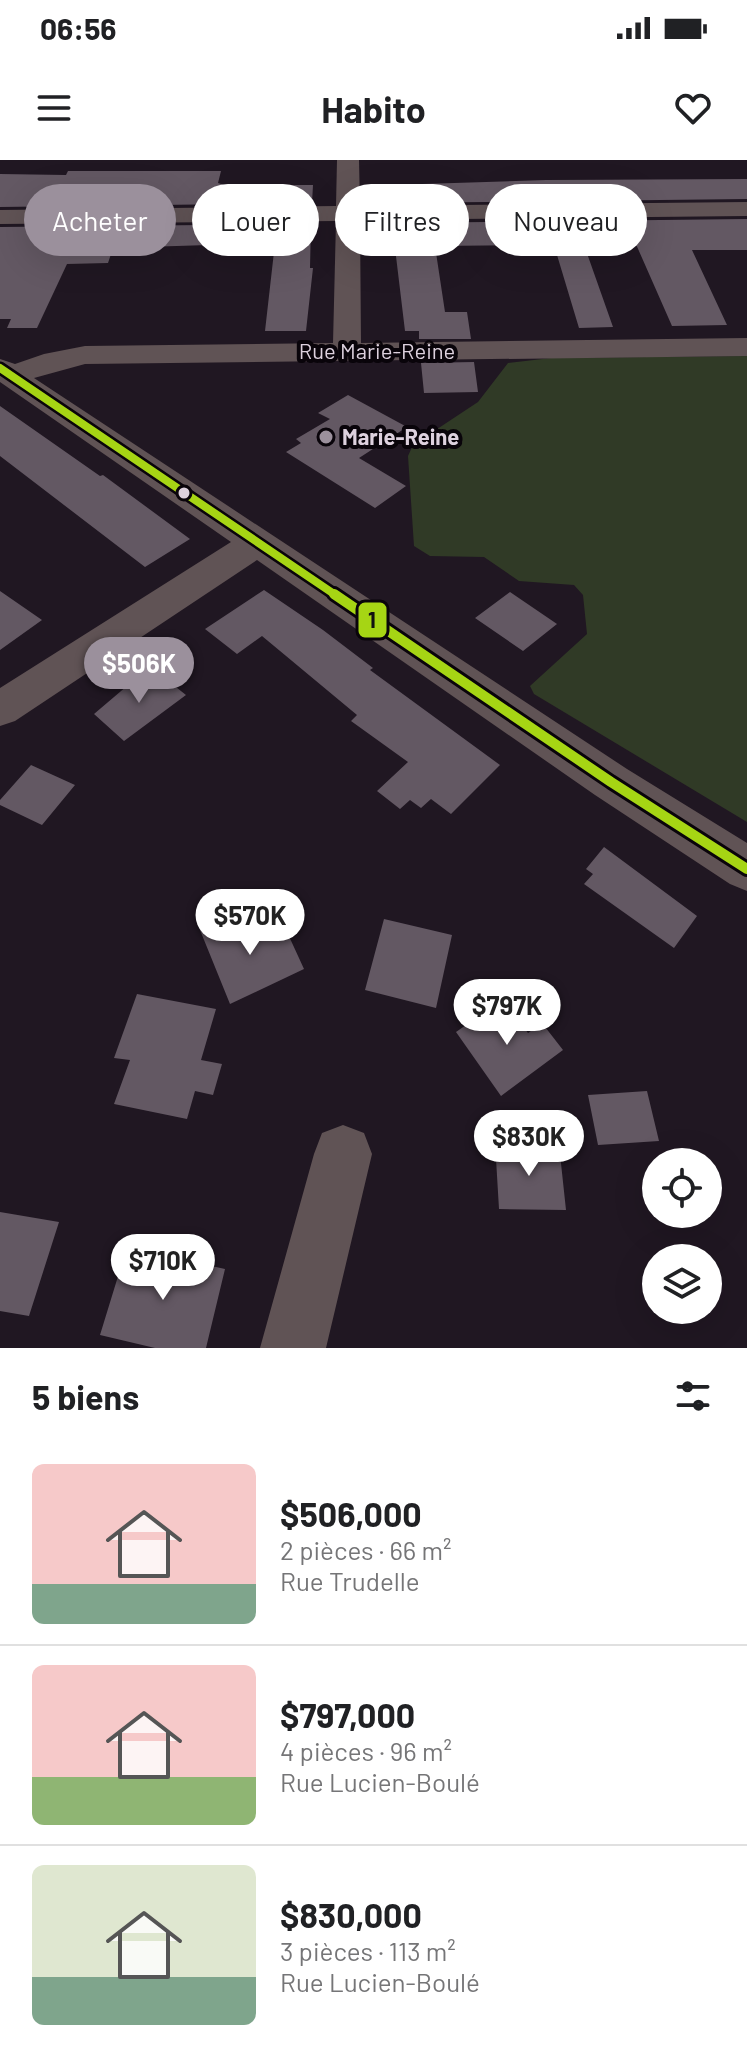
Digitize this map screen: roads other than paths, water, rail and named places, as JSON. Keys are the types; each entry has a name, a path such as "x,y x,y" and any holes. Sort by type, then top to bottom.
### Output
{"street":[{"path":"347,184 348,160"},
{"path":"469,212 747,209"},
{"path":"0,217 335,213"},
{"path":"346,256 347,351"},
{"name":"Rue Marie-Reine","path":"6,372 85,355 747,347"},
{"path":"6,372 747,869"},
{"path":"0,709 258,542"},
{"path":"293,1348 343,1154"}],"place":[{"name":"Marie-Reine","path":"326,437"}]}
